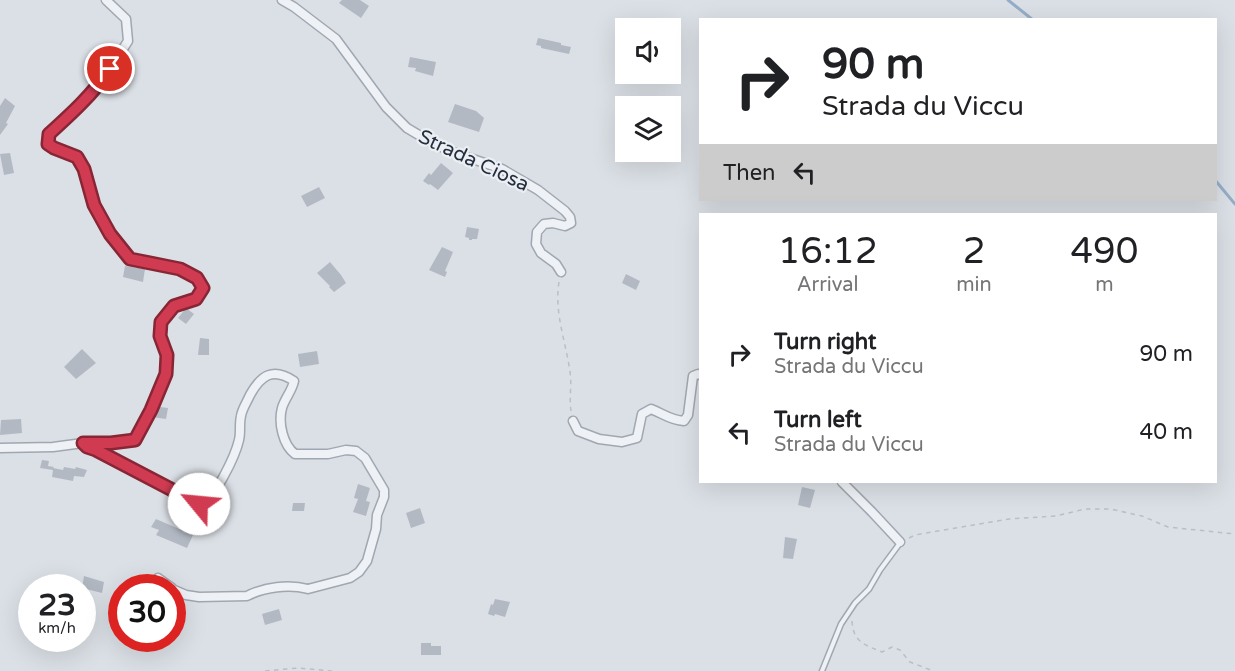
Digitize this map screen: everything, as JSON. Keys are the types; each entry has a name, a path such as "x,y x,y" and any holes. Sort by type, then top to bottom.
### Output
{"street":[{"path":"0,448 53,447 135,440 166,374 167,355 160,336 161,322 174,306 196,299 203,288 197,278 180,269 130,259 110,234 94,205 84,169 77,157 48,144 49,134 101,83 128,41 126,19 106,0"},
{"name":"Strada Ciosa","path":"282,0 336,39 387,107 407,128 434,144 502,169 538,190 565,211 571,223 565,226 544,224 537,232 536,244 541,253 556,264 561,272"},
{"path":"83,443 199,504 204,502 222,481 240,437 241,415 254,388 264,376 271,374 283,375 294,381 280,418 284,437 291,452 294,454 328,454 346,450 356,451 365,458 384,490 384,497 376,515 376,529 367,561 359,572 350,578 308,589 282,587 248,596 186,596"},
{"path":"573,421 578,430 599,439 622,442 637,438 642,414 651,409 663,413 671,420 684,421 688,415 693,376 699,375"},
{"path":"843,483 866,504 900,542"}],"lane":[{"path":"822,671 841,624 855,603 869,589 900,542"}],"path":[{"path":"561,272 557,295 562,339 570,373 570,409 573,421"},
{"path":"900,542 915,535 1009,519 1056,516 1085,508 1111,509 1142,516 1168,527 1235,534"},
{"path":"855,603 852,625 859,641 882,652 892,647 900,650 910,662 933,671"},
{"path":"266,671 297,668 332,671"}],"building":[{"path":"342,0 360,0 369,6 361,18 339,3"},
{"path":"538,38 571,47 569,54 541,48 536,45"},
{"path":"410,57 436,62 433,76 408,67"},
{"path":"5,98 15,106 6,123 8,124 0,135 0,106"},
{"path":"455,104 476,111 484,118 479,132 448,122"},
{"path":"10,153 14,173 4,175 0,154"},
{"path":"441,163 453,173 438,190 423,181"},
{"path":"319,187 325,198 307,207 301,196"},
{"path":"467,227 479,229 477,239 469,240 465,237"},
{"path":"442,247 453,252 445,271 447,272 445,277 429,270"},
{"path":"330,262 346,283 334,292 317,273"},
{"path":"125,266 145,269 143,282 123,277"},
{"path":"626,274 640,281 636,290 622,283"},
{"path":"186,308 194,314 186,324 178,318"},
{"path":"200,338 209,339 209,355 198,355"},
{"path":"82,349 96,363 76,379 64,367"},
{"path":"317,351 319,364 300,367 298,354"},
{"path":"153,406 168,408 166,419 152,417"},
{"path":"21,419 22,433 0,435 1,420"},
{"path":"42,460 49,461 48,466 53,468 63,470 64,467 75,469 76,467 87,470 84,477 74,476 73,481 52,477 53,470 40,468"},
{"path":"358,484 370,488 366,501 370,502 366,516 353,512 358,499 354,498"},
{"path":"802,487 815,490 810,508 798,505"},
{"path":"293,503 305,503 304,511 292,511"},
{"path":"420,508 425,523 411,528 406,513"},
{"path":"156,519 193,535 187,548 156,535 159,530 151,527"},
{"path":"785,537 797,539 793,559 783,558"},
{"path":"96,580 104,582 102,593 96,592"},
{"path":"495,599 510,602 505,617 488,614"},
{"path":"279,609 282,620 265,625 262,614"},
{"path":"421,643 441,646 441,655 421,655"}],"waterway":[{"path":"1008,0 1030,18"},
{"path":"1217,182 1235,204"}],"route":[{"path":"110,69 101,83 49,134 48,144 77,157 84,169 94,205 110,234 130,259 180,269 197,278 203,288 196,299 174,306 161,322 160,336 167,355 166,374 135,440 83,443 199,504"}]}
